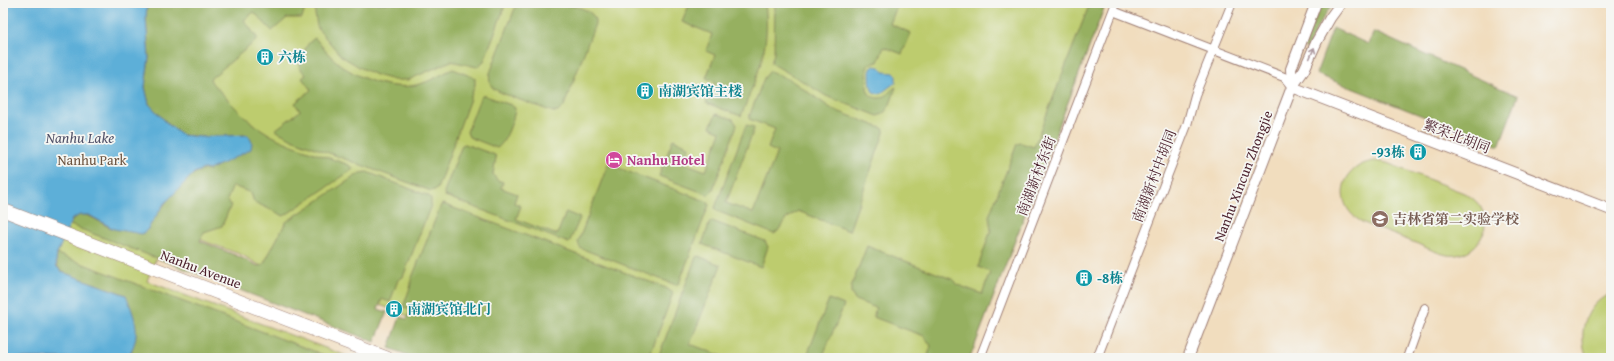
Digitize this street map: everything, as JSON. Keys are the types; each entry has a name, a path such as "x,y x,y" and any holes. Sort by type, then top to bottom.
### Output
{"main road":[{"name":"Nanhu Avenue","path":"3,210 74,242 365,358"},
{"name":"Nanhu Avenue","path":"3,219 74,242 387,358"}],"street":[{"name":"南湖新村东街","path":"980,358 1116,3"},
{"name":"南湖新村中胡同","path":"1097,358 1187,125 1195,95 1232,3"},
{"name":"Nanhu Xincun Zhongjie","path":"1188,358 1292,87 1291,69 1316,3"},
{"path":"1113,11 1284,77 1292,87 1304,70 1317,41 1330,18 1341,3"},
{"name":"繁荣北胡同","path":"1292,87 1611,210"},
{"path":"1407,358 1425,308"}],"green space":[{"name":"Nanhu Hotel","path":"3,3 1106,3 970,358 495,358 408,316 380,305 343,302 278,276 242,255 169,226 147,281 352,358 3,358"},
{"path":"147,3 307,3 302,18 287,18 272,31 254,12 244,20 258,39 210,79 212,83 241,113 270,135 292,145 349,165 353,168 284,216 254,202 251,193 233,186 227,200 231,205 222,226 204,232 200,241 258,266 263,265 286,222 360,173 367,172 429,196 431,199 431,205 403,277 398,280 390,302 382,299 378,309 387,312 375,342 70,225 74,218 79,215 85,215 115,229 147,230 158,213 183,182 201,170 209,170 244,153 248,135 201,137 182,135 169,125 149,104 145,87 149,58 146,18"},
{"path":"317,3 506,3 484,61 477,67 451,61 408,80 394,80 376,75 341,56 317,26 315,14"},
{"path":"517,3 564,4 587,11 593,16 595,24 564,106 558,112 553,112 504,94 497,91 491,85 489,79 490,73"},
{"path":"690,3 765,3 766,34 764,48 757,74 741,116 706,103 715,82 706,78 715,55 706,51 712,34 682,22"},
{"path":"775,3 898,3 890,24 911,33 902,54 884,47 878,62 871,63 867,67 867,89 872,96 880,98 886,96 896,87 888,108 878,116 826,96 771,63 774,53"},
{"path":"1090,3 1106,3 970,358 927,358 931,346 924,336 873,317 876,308 855,300 851,293 851,287 867,246 954,280 958,285 982,294 990,272 978,267 991,230 989,216 1017,144 1021,143 1034,147"},
{"path":"1321,3 1333,3 1318,26 1307,49 1304,47"},
{"path":"1333,28 1368,44 1374,32 1518,96 1499,146 1316,74"},
{"path":"315,38 330,56 344,67 363,78 385,85 406,86 421,84 453,69 475,78 475,85 437,189 431,191 294,140 275,130 300,111 295,103 311,90 302,78 306,75 299,67 306,47"},
{"path":"770,71 792,81 832,109 884,129 884,133 849,231 798,211 786,219 778,231 774,234 717,211 715,208 746,125 754,127 754,129 726,203 753,213 777,152 768,148 775,129 749,119 764,78"},
{"path":"483,95 511,105 515,108 509,130 500,146 497,148 469,137 467,132 480,98"},
{"path":"716,114 733,119 737,125 712,192 709,195 659,176 673,139 688,146 689,149 684,163 706,171 721,132 710,127"},
{"path":"465,144 495,155 496,158 493,174 497,180 503,182 501,188 517,194 514,203 521,206 516,219 557,235 566,212 580,218 569,243 445,196 444,192 462,145"},
{"path":"1375,161 1387,163 1464,193 1472,198 1479,204 1485,221 1482,236 1479,242 1474,247 1462,254 1447,255 1364,223 1354,216 1347,207 1343,197 1347,178 1353,170 1363,164"},
{"path":"608,164 708,202 709,205 679,283 676,285 580,248 578,242"},
{"path":"443,204 666,288 673,293 649,358 415,358 389,348 400,317 407,319 410,310 403,307 411,285 411,280 441,205"},
{"path":"712,221 765,241 768,247 761,267 702,244 710,222"},
{"path":"57,254 332,358 127,358 132,351 126,295 62,272 57,264"},
{"path":"698,256 721,265 690,344 727,358 658,358 696,257"},
{"path":"1611,293 1611,358 1587,358 1583,339 1583,329 1586,320 1589,312 1595,305 1602,298"},
{"path":"829,299 844,305 822,358 806,358"}],"water":[{"name":"Nanhu Lake","path":"3,3 147,3 146,18 149,58 145,87 149,104 169,125 182,135 201,137 248,135 252,142 251,149 246,152 209,170 204,169 194,173 164,204 147,230 142,234 114,229 89,215 80,215 72,219 57,254 57,267 62,272 126,295 136,326 135,342 127,358 3,358"},
{"path":"873,66 880,67 884,72 894,73 896,75 896,82 880,94 873,92 871,87 870,70"}],"place":[{"name":"六栋","path":"265,57"},
{"name":"南湖宾馆主楼","path":"645,91"},
{"name":"-93栋","path":"1418,152"},
{"name":"Nanhu Hotel","path":"614,160"},
{"name":"吉林省第二实验学校","path":"1380,219"},
{"name":"-8栋","path":"1084,278"},
{"name":"南湖宾馆北门","path":"394,309"}],"park label":[{"name":"Nanhu Park","path":"92,160"}]}
